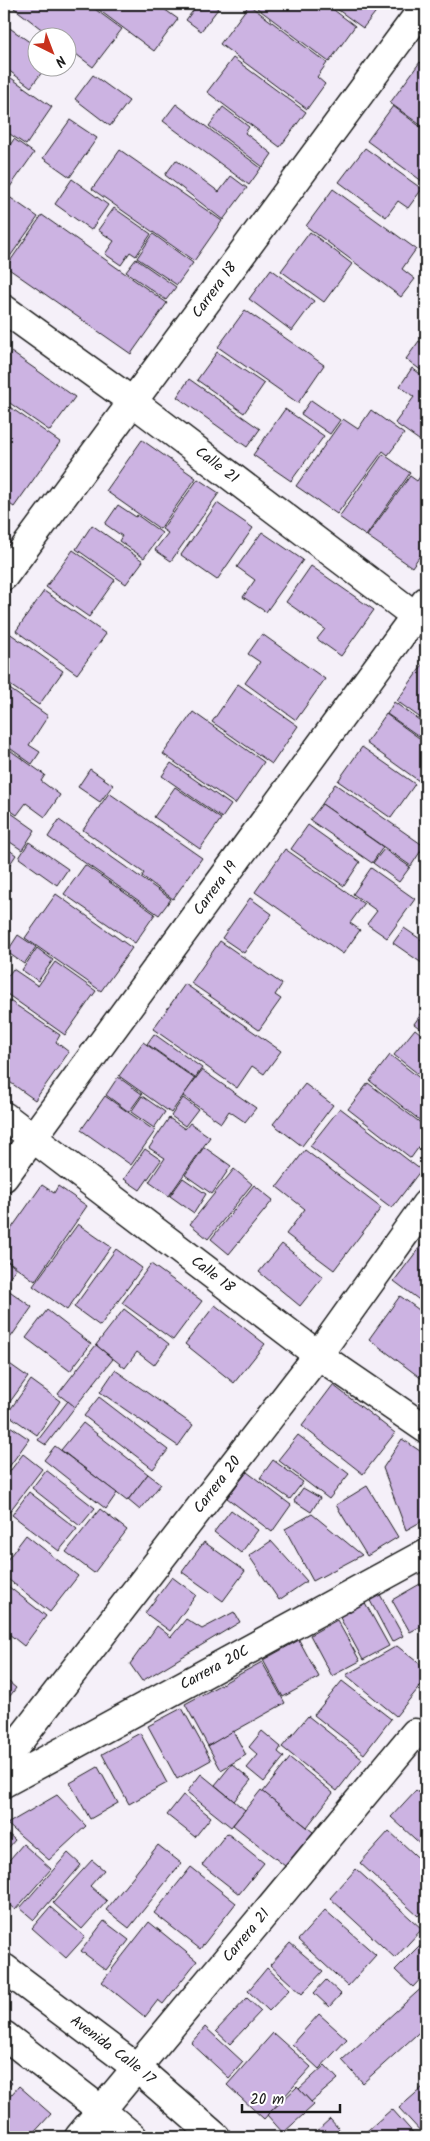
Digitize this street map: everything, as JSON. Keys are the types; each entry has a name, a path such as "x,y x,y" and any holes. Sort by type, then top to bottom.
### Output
{"street":[{"name":"Carrera 18","path":"4,576 426,4"},
{"name":"Calle 21","path":"4,309 422,614"},
{"name":"Carrera 19","path":"4,1177 422,614"},
{"name":"Calle 18","path":"4,1116 318,1355 426,1429"},
{"name":"Carrera 20","path":"4,1761 318,1355 426,1204"},
{"name":"Carrera 20C","path":"4,1783 426,1553"},
{"name":"Carrera 21","path":"79,2137 415,1733"},
{"name":"Avenida Calle 17","path":"4,1968 137,2068 216,2137"},
{"path":"4,2035 133,2137"}],"building":[{"path":"18,4 88,4 122,29 93,67 78,56 78,28 40,28 14,8"},
{"path":"91,4 157,4 178,19 154,51"},
{"path":"198,4 212,4 218,9 201,31 186,20"},
{"path":"260,4 326,4 355,26 329,62 257,8"},
{"path":"330,4 382,4 363,28"},
{"path":"249,5 327,63 317,77 325,84 307,109 220,44"},
{"path":"4,24 28,41 28,78 38,78 31,87 4,67"},
{"path":"233,58 306,112 280,147 207,92"},
{"path":"420,62 426,67 426,129 390,103"},
{"path":"4,73 52,107 26,145 4,130"},
{"path":"93,75 129,101 110,126 75,99"},
{"path":"176,104 261,168 249,185 163,121"},
{"path":"393,106 426,131 426,184 367,141"},
{"path":"223,107 249,127 245,133 272,154 263,167 209,126"},
{"path":"70,120 97,138 70,177 43,158"},
{"path":"14,139 34,153 5,194 4,141 10,145"},
{"path":"365,148 422,189 408,208 398,201 386,217 339,182"},
{"path":"120,150 222,221 194,261 92,189"},
{"path":"176,160 219,192 231,176 247,188 223,220 165,175"},
{"path":"72,179 108,205 91,230 55,204"},
{"path":"333,189 416,249 402,269 415,279 401,297 306,226"},
{"path":"5,194 38,217 4,265 4,197"},
{"path":"114,208 151,234 136,256 130,252 121,265 105,254 114,241 98,230"},
{"path":"42,215 167,303 131,354 6,267"},
{"path":"310,232 352,264 324,302 281,271"},
{"path":"153,234 193,263 177,285 137,258"},
{"path":"136,259 176,287 166,300 126,272"},
{"path":"271,269 314,301 292,331 249,299"},
{"path":"245,310 324,365 298,403 218,347"},
{"path":"419,341 426,346 426,374 406,359"},
{"path":"11,352 75,397 50,431 4,399 4,362"},
{"path":"217,352 264,384 244,413 197,380"},
{"path":"412,368 426,378 426,445 395,423 414,397 400,386"},
{"path":"189,379 260,429 247,447 177,397"},
{"path":"311,400 340,420 330,434 301,414"},
{"path":"4,403 60,442 14,507 4,500"},
{"path":"285,409 324,436 291,481 253,455"},
{"path":"371,410 404,434 388,455 383,451 337,514 296,486 343,419 358,429"},
{"path":"142,440 196,478 160,529 106,491"},
{"path":"383,454 410,473 366,536 339,517"},
{"path":"426,468 426,547 412,567 367,536 410,476 417,481"},
{"path":"198,479 219,493 171,561 155,550 168,533 162,529"},
{"path":"217,503 253,528 217,580 181,555"},
{"path":"118,505 136,517 137,515 162,533 144,558 119,541 122,536 105,524"},
{"path":"92,525 143,561 126,584 76,549"},
{"path":"262,532 303,560 266,612 243,597 255,580 237,567"},
{"path":"73,550 115,580 89,617 46,587"},
{"path":"311,566 374,610 341,656 317,639 325,629 286,602"},
{"path":"44,591 106,634 77,674 16,631"},
{"path":"5,630 63,671 39,705 4,681"},
{"path":"262,634 325,679 296,720 245,683 260,662 248,654"},
{"path":"426,660 426,722 397,701"},
{"path":"238,684 298,726 272,764 212,722"},
{"path":"4,685 48,716 29,745 40,752 32,764 4,744"},
{"path":"394,702 426,725 426,741 387,714"},
{"path":"193,712 264,762 235,804 163,754"},
{"path":"386,714 426,743 426,786 366,743"},
{"path":"4,746 45,775 41,781 60,795 45,817 26,803 17,815 4,806"},
{"path":"362,747 415,784 391,818 338,781"},
{"path":"171,763 231,805 222,818 162,776"},
{"path":"90,769 113,785 100,802 78,787"},
{"path":"335,784 424,846 411,866 322,804"},
{"path":"175,787 221,819 200,849 154,817"},
{"path":"109,793 202,858 173,899 142,876 144,873 83,830"},
{"path":"322,804 383,847 372,863 310,820"},
{"path":"4,808 35,830 22,850 4,838"},
{"path":"59,820 171,899 159,915 48,837"},
{"path":"308,825 360,862 344,886 291,849"},
{"path":"29,842 68,869 57,885 19,858"},
{"path":"4,846 16,855 4,873"},
{"path":"285,849 364,904 350,923 360,930 343,954 255,892"},
{"path":"384,849 410,867 399,882 373,863"},
{"path":"85,865 155,914 135,943 64,894"},
{"path":"371,868 415,899 387,938 367,924 377,911 353,894"},
{"path":"56,894 132,948 101,991 25,938"},
{"path":"250,898 272,914 244,953 222,938"},
{"path":"404,928 426,943 426,966 393,943"},
{"path":"18,935 36,947 24,964 7,952"},
{"path":"220,941 282,984 275,995 281,999 259,1030 191,983"},
{"path":"37,948 53,960 38,981 22,970"},
{"path":"55,962 96,991 65,1035 4,992 4,981 13,969 38,986"},
{"path":"185,984 281,1051 264,1074 252,1066 237,1088 153,1029"},
{"path":"4,997 60,1035 56,1042 69,1052 35,1100 4,1078"},
{"path":"426,1007 426,1033 414,1024"},
{"path":"415,1029 426,1038 426,1080 394,1055"},
{"path":"154,1034 202,1068 195,1078 147,1044"},
{"path":"143,1042 195,1079 171,1113 119,1076"},
{"path":"390,1055 426,1083 426,1125 370,1081"},
{"path":"202,1070 256,1108 245,1122 229,1111 221,1123 183,1096"},
{"path":"118,1077 142,1094 129,1112 106,1095"},
{"path":"368,1083 426,1127 426,1137 411,1158 348,1109"},
{"path":"305,1084 333,1105 302,1146 273,1124"},
{"path":"105,1096 155,1131 131,1165 81,1130"},
{"path":"142,1096 165,1112 154,1128 131,1112"},
{"path":"183,1098 198,1109 185,1126 171,1116"},
{"path":"340,1108 421,1170 392,1208 310,1146"},
{"path":"169,1118 185,1129 190,1123 210,1137 169,1196 149,1182 165,1158 149,1148"},
{"path":"204,1147 231,1166 212,1194 185,1175"},
{"path":"145,1149 161,1160 140,1190 124,1179"},
{"path":"305,1150 381,1208 334,1270 286,1234 305,1209 277,1187"},
{"path":"234,1169 252,1184 208,1239 190,1224"},
{"path":"183,1178 206,1194 194,1213 170,1196"},
{"path":"42,1185 54,1193 58,1186 87,1206 35,1281 4,1258 4,1239"},
{"path":"254,1185 273,1200 229,1254 211,1239"},
{"path":"78,1224 111,1247 67,1310 33,1286"},
{"path":"426,1239 426,1305 394,1281"},
{"path":"282,1244 323,1277 300,1306 259,1272"},
{"path":"116,1249 142,1268 100,1326 74,1307"},
{"path":"4,1259 16,1268 5,1284 4,1284"},
{"path":"151,1264 202,1301 173,1340 122,1303"},
{"path":"4,1287 32,1307 6,1344 4,1342"},
{"path":"400,1296 426,1315 426,1382 369,1339"},
{"path":"215,1305 265,1344 234,1383 185,1344"},
{"path":"124,1309 169,1344 154,1365 137,1352 125,1368 96,1345"},
{"path":"47,1310 91,1344 70,1371 26,1338"},
{"path":"96,1345 113,1359 75,1407 58,1394"},
{"path":"4,1360 28,1377 4,1410"},
{"path":"115,1370 193,1425 178,1446 100,1392"},
{"path":"31,1380 60,1401 37,1435 7,1414"},
{"path":"333,1385 395,1433 363,1474 302,1426"},
{"path":"99,1397 168,1450 153,1469 84,1416"},
{"path":"68,1401 75,1407 46,1445 38,1440"},
{"path":"4,1422 29,1439 4,1474"},
{"path":"83,1423 148,1474 127,1501 61,1450"},
{"path":"298,1435 349,1474 329,1499 278,1460"},
{"path":"402,1439 426,1455 426,1519 406,1530 383,1468"},
{"path":"55,1446 117,1493 106,1509 44,1460"},
{"path":"23,1454 42,1469 6,1516 4,1514 4,1479"},
{"path":"273,1460 303,1482 290,1499 260,1478"},
{"path":"46,1470 95,1508 80,1526 32,1488"},
{"path":"247,1472 291,1505 272,1532 227,1498"},
{"path":"148,1474 161,1484 140,1510 128,1500"},
{"path":"367,1486 398,1537 367,1556 336,1505"},
{"path":"303,1488 320,1498 311,1512 294,1501"},
{"path":"29,1492 77,1529 59,1551 12,1515"},
{"path":"100,1509 127,1530 94,1573 66,1552"},
{"path":"231,1510 258,1530 241,1553 214,1532"},
{"path":"312,1514 362,1555 313,1581 285,1529"},
{"path":"26,1535 78,1576 50,1612 4,1576 4,1564"},
{"path":"271,1541 307,1581 279,1600 249,1556"},
{"path":"204,1542 245,1571 223,1601 182,1572"},
{"path":"172,1577 196,1595 170,1631 145,1613"},
{"path":"4,1583 46,1616 24,1646 4,1630"},
{"path":"420,1584 426,1596 426,1624 410,1632 392,1600"},
{"path":"377,1589 403,1636 392,1642 367,1595"},
{"path":"363,1599 389,1646 363,1660 338,1614"},
{"path":"234,1612 240,1622 142,1681 130,1664 157,1626 171,1637 186,1619 202,1629"},
{"path":"337,1620 360,1661 332,1676 310,1635"},
{"path":"299,1640 319,1677 283,1697 263,1660"},
{"path":"397,1646 426,1669 426,1679 396,1716 346,1675"},
{"path":"262,1662 285,1703 208,1746 185,1704"},
{"path":"4,1678 16,1688 4,1704"},
{"path":"342,1681 391,1719 364,1754 314,1715"},
{"path":"182,1708 211,1760 177,1779 148,1726"},
{"path":"308,1716 362,1759 337,1791 282,1747"},
{"path":"233,1731 246,1755 221,1770 208,1746"},
{"path":"262,1731 281,1747 278,1752 284,1757 264,1782 247,1768 258,1755 249,1747"},
{"path":"140,1733 167,1783 129,1804 102,1754"},
{"path":"290,1758 333,1793 307,1827 263,1792"},
{"path":"232,1764 251,1780 234,1801 215,1785"},
{"path":"98,1767 118,1803 90,1819 70,1783"},
{"path":"201,1774 245,1810 231,1827 187,1792"},
{"path":"261,1790 313,1832 285,1866 233,1825"},
{"path":"416,1790 426,1799 426,1849 391,1817"},
{"path":"57,1795 86,1826 49,1860 7,1824"},
{"path":"183,1795 211,1817 195,1837 167,1815"},
{"path":"4,1830 15,1840 4,1853"},
{"path":"389,1831 426,1865 426,1908 418,1916 360,1863"},
{"path":"227,1833 264,1863 239,1894 202,1865"},
{"path":"23,1844 51,1869 15,1910 4,1900 4,1866"},
{"path":"158,1845 181,1863 129,1928 106,1910"},
{"path":"68,1853 81,1865 34,1920 20,1908"},
{"path":"92,1860 104,1870 90,1886 107,1901 82,1929 53,1903"},
{"path":"191,1867 236,1903 200,1949 154,1913"},
{"path":"356,1869 422,1929 395,1958 330,1898"},
{"path":"50,1907 85,1937 66,1958 32,1928"},
{"path":"325,1910 376,1955 348,1986 298,1940"},
{"path":"104,1921 129,1940 106,1970 81,1951"},
{"path":"149,1922 197,1961 163,2004 158,2000 145,2017 102,1982"},
{"path":"290,1943 323,1971 302,1994 270,1965"},
{"path":"419,1946 426,1952 426,1973 413,1987 395,1970"},
{"path":"267,1968 290,1989 269,2011 248,1991"},
{"path":"326,1980 341,1994 329,2007 314,1993"},
{"path":"426,1984 426,2026 363,2083 342,2060"},
{"path":"247,1998 261,2011 230,2044 216,2031"},
{"path":"319,2014 347,2039 319,2069 292,2044"},
{"path":"205,2027 243,2062 229,2078 191,2043"},
{"path":"273,2033 311,2067 264,2119 227,2085"},
{"path":"325,2065 338,2079 311,2102 299,2089"},
{"path":"4,2076 12,2083 4,2092"},
{"path":"19,2086 51,2114 30,2137 4,2137 8,2131 4,2128 4,2103"},
{"path":"297,2087 314,2105 283,2133 267,2115"},
{"path":"423,2087 426,2091 426,2132 423,2134 399,2108"},
{"path":"392,2109 415,2137 360,2137"},
{"path":"330,2119 346,2137 310,2137"}]}
